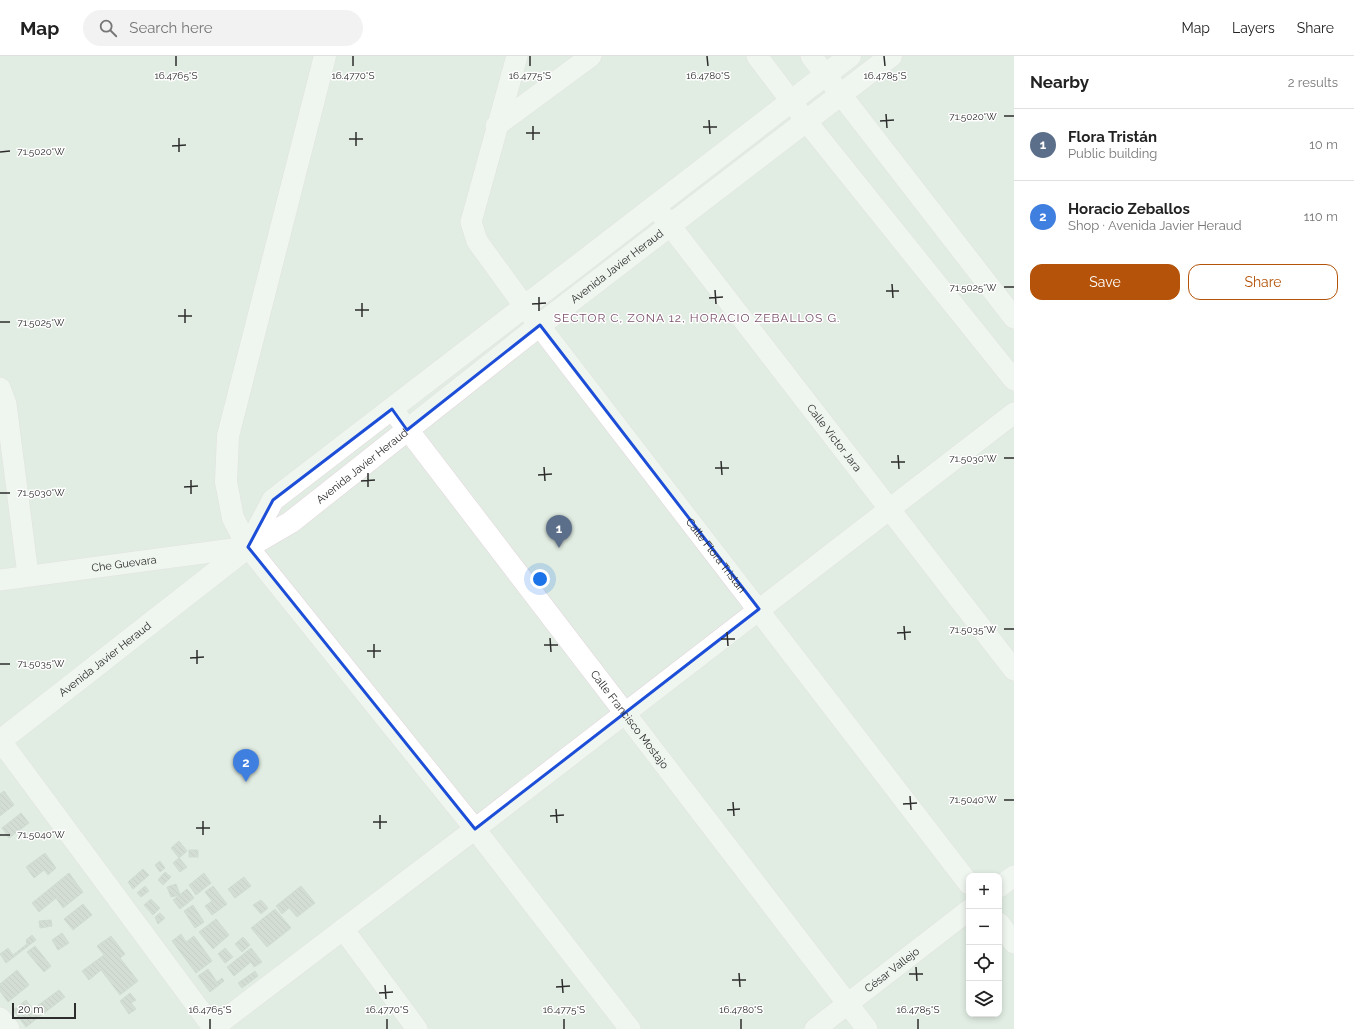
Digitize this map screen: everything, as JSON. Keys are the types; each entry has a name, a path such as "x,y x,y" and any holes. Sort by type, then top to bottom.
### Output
{"street":[{"path":"325,56 228,436 226,482 234,518 248,547 475,829 630,1029"},
{"path":"496,126 517,56"},
{"path":"496,126 591,56"},
{"path":"757,56 806,121 1014,380"},
{"path":"811,56 1014,318"},
{"name":"Avenida Javier Heraud","path":"248,547 273,500 850,56"},
{"name":"Avenida Javier Heraud","path":"0,741 248,547 291,522 540,325 891,56"},
{"name":"Calle Flora Tristan","path":"496,126 471,222 477,240 525,307 759,609 966,880"},
{"name":"Calle Victor Jara","path":"655,206 1014,670"},
{"path":"2,399 28,575"},
{"name":"Calle Francisco Mostajo","path":"392,409 867,1029"},
{"path":"0,741 213,1029 1014,413"},
{"name":"Che Guevara","path":"0,580 28,575 248,547"},
{"path":"1002,885 1014,876"},
{"name":"César Vallejo","path":"815,1029 966,912"},
{"path":"1002,927 1014,943"},
{"path":"343,929 417,1029"},
{"path":"0,1018 8,1029"}],"highlighted area":[{"path":"540,325 759,609 475,829 248,547 273,500 392,409 407,430"}],"building":[{"path":"4,791 14,805 0,816 0,794"},
{"path":"21,813 29,823 9,838 2,828"},
{"path":"179,841 187,851 179,858 171,848"},
{"path":"189,850 198,850 198,857 189,857"},
{"path":"45,853 56,868 48,875 44,870 34,878 26,867"},
{"path":"179,858 187,867 180,872 173,863"},
{"path":"160,861 165,868 160,872 155,865"},
{"path":"143,869 149,875 133,889 128,882"},
{"path":"165,872 171,877 163,885 158,880"},
{"path":"69,873 83,892 63,908 56,898 39,912 32,903"},
{"path":"204,873 211,883 196,895 189,885"},
{"path":"244,877 251,886 235,898 228,889"},
{"path":"176,884 180,895 171,897 167,887"},
{"path":"145,886 149,891 141,897 137,893"},
{"path":"213,886 227,904 212,915 205,906 212,901 205,892"},
{"path":"301,886 315,903 297,917 289,908 282,914 276,906"},
{"path":"187,889 194,898 180,909 173,900"},
{"path":"151,899 160,908 153,915 144,905"},
{"path":"261,900 268,908 261,914 253,905"},
{"path":"83,904 92,915 73,930 64,919"},
{"path":"193,905 204,922 195,928 184,911"},
{"path":"275,909 291,928 267,947 251,928"},
{"path":"160,913 165,918 158,924 155,917"},
{"path":"216,919 229,935 213,949 199,932"},
{"path":"51,920 52,926 40,928 39,921"},
{"path":"62,933 69,943 58,950 52,940"},
{"path":"181,934 186,942 194,936 212,961 196,973 172,941"},
{"path":"32,935 36,940 6,963 0,954 8,948 13,955 27,944 26,940"},
{"path":"111,936 125,954 120,958 138,981 120,995 101,970 89,980 82,971 104,955 97,946"},
{"path":"243,937 250,945 242,952 235,944"},
{"path":"35,946 51,966 44,972 27,952"},
{"path":"225,948 233,957 225,963 218,954"},
{"path":"251,948 262,962 254,967 251,962 234,976 227,967"},
{"path":"208,969 217,982 222,978 224,981 210,992 198,976"},
{"path":"17,970 29,985 8,1002 0,991 0,984"},
{"path":"255,971 258,976 242,988 238,983"},
{"path":"59,990 65,997 26,1027 13,1010 26,1000 33,1009"},
{"path":"130,993 136,1000 131,1003 136,1009 129,1014 120,1001"}],"place":[{"name":"Flora Tristán","path":"559,548"},
{"name":"Horacio Zeballos","path":"246,782"}],"district":[{"name":"SECTOR C, ZONA 12, HORACIO ZEBALLOS G.","path":"697,318"}]}
